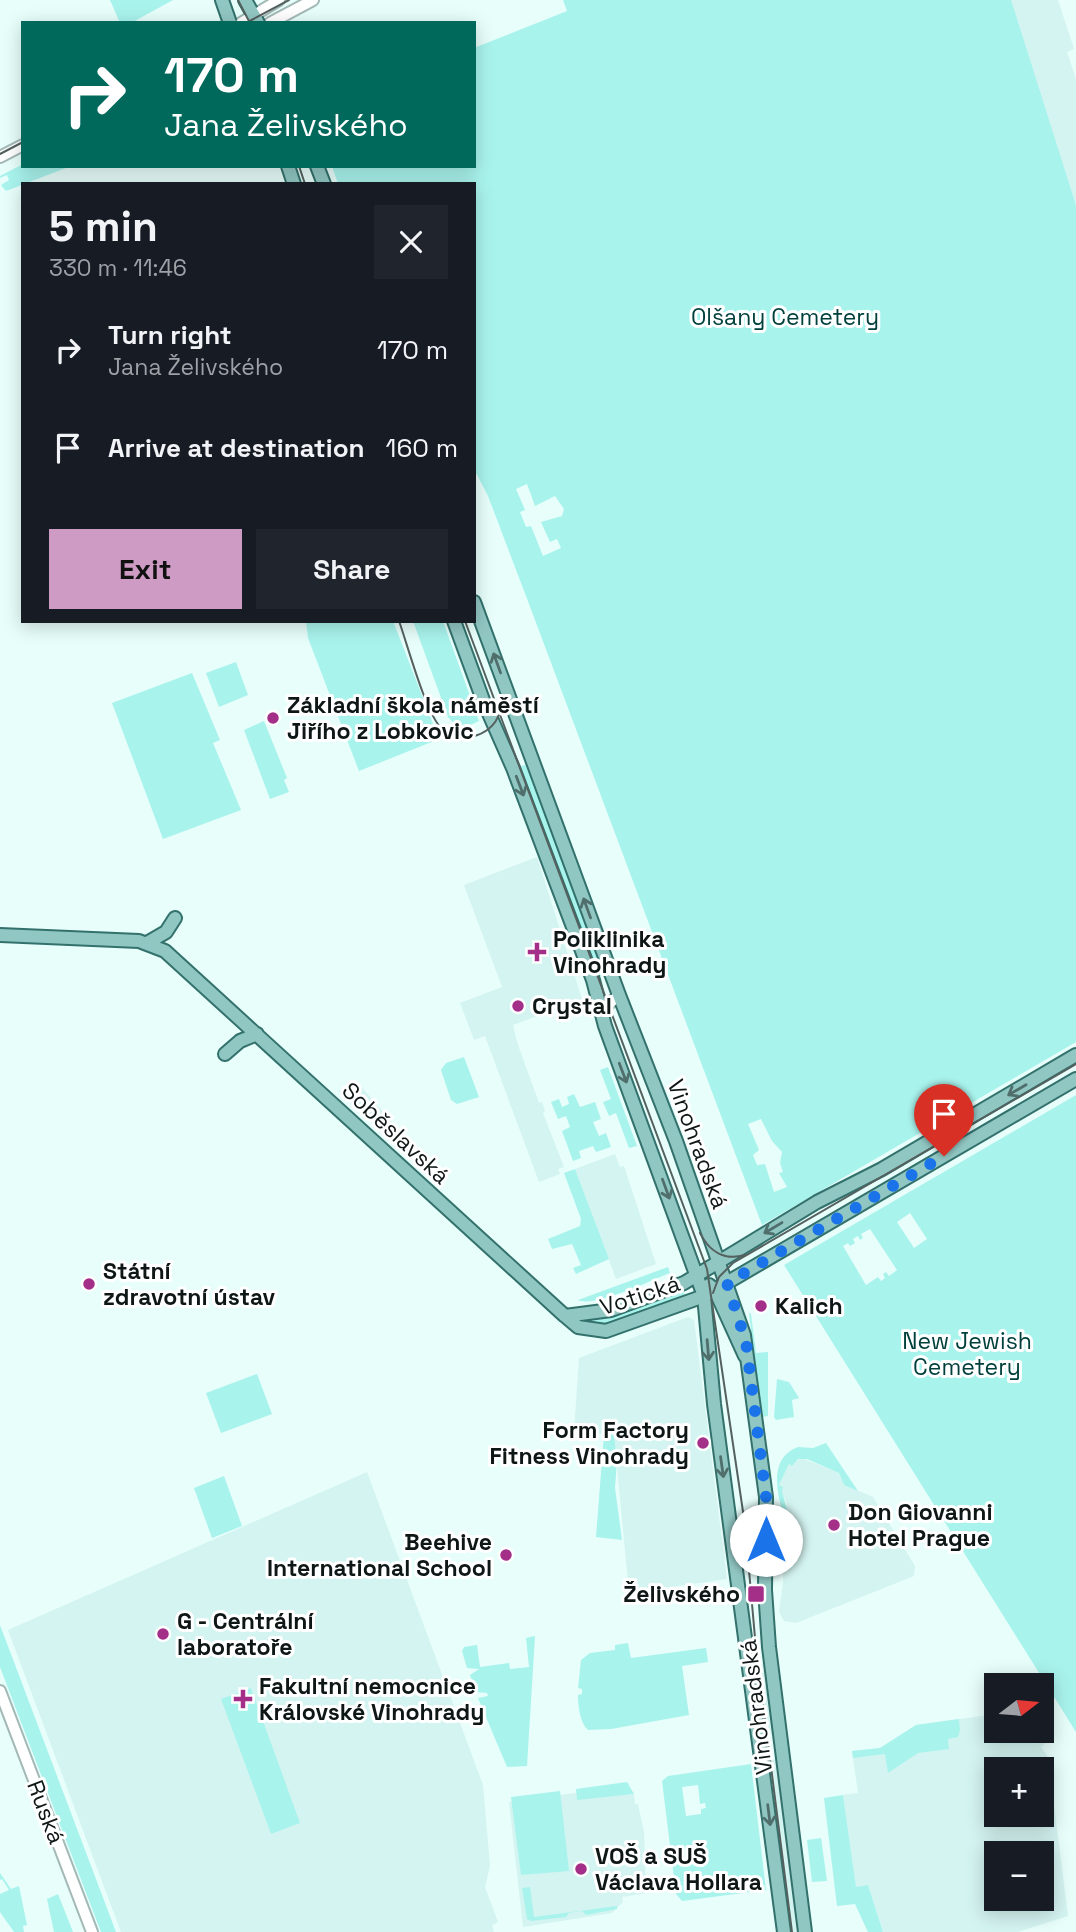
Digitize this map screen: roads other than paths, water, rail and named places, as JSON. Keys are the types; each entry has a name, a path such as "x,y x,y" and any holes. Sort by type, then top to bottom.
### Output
{"main road":[{"path":"222,0 229,21"},
{"path":"245,0 256,19"},
{"name":"Vinohradská","path":"476,607 742,1325 766,1497 765,1590 769,1647 805,1932"},
{"name":"Vinohradská","path":"455,623 593,980 601,1011 698,1276 709,1293 712,1391 784,1932"},
{"path":"0,935 147,943 166,932 175,918"},
{"name":"Soběslavská","path":"147,943 174,958 565,1316"},
{"path":"225,1054 240,1041 257,1034"},
{"name":"Votická","path":"565,1316 611,1310 698,1276 817,1202 882,1169 1076,1055"},
{"name":"Votická","path":"565,1316 578,1327 606,1331 709,1293 1076,1079"},
{"path":"709,1293 748,1362"}],"street":[{"path":"256,19 279,0"},
{"path":"274,21 313,0"},
{"path":"0,157 21,146"},
{"path":"601,1011 619,995"},
{"name":"Ruská","path":"0,1692 92,1932"}],"tram line":[{"path":"238,0 249,21"},
{"path":"250,21 289,0"},
{"path":"0,154 21,143"},
{"path":"300,168 304,182"},
{"path":"400,623 423,693 441,728 458,737 477,735 493,725 500,708"},
{"path":"466,623 707,1269 745,1525 756,1649 792,1932"},
{"path":"713,1293 719,1277 733,1263 1076,1064"},
{"path":"700,1233 718,1253 730,1257 745,1255"}],"place":[{"name":"Základní škola náměstí Jiřího z Lobkovic","path":"273,718"},
{"name":"Poliklinika Vinohrady","path":"537,952"},
{"name":"Crystal","path":"518,1006"},
{"name":"Státní zdravotní ústav","path":"89,1284"},
{"name":"Kalich","path":"761,1306"},
{"name":"Form Factory Fitness Vinohrady","path":"703,1443"},
{"name":"Don Giovanni Hotel Prague","path":"834,1525"},
{"name":"Beehive International School","path":"506,1555"},
{"name":"Želivského","path":"756,1594"},
{"name":"G - Centrální laboratoře","path":"163,1634"},
{"name":"Fakultní nemocnice Královské Vinohrady","path":"243,1699"},
{"name":"VOŠ a SUŠ Václava Hollara","path":"581,1869"}],"park label":[{"name":"Olšany Cemetery","path":"785,317"},
{"name":"New Jewish Cemetery","path":"967,1354"}]}
